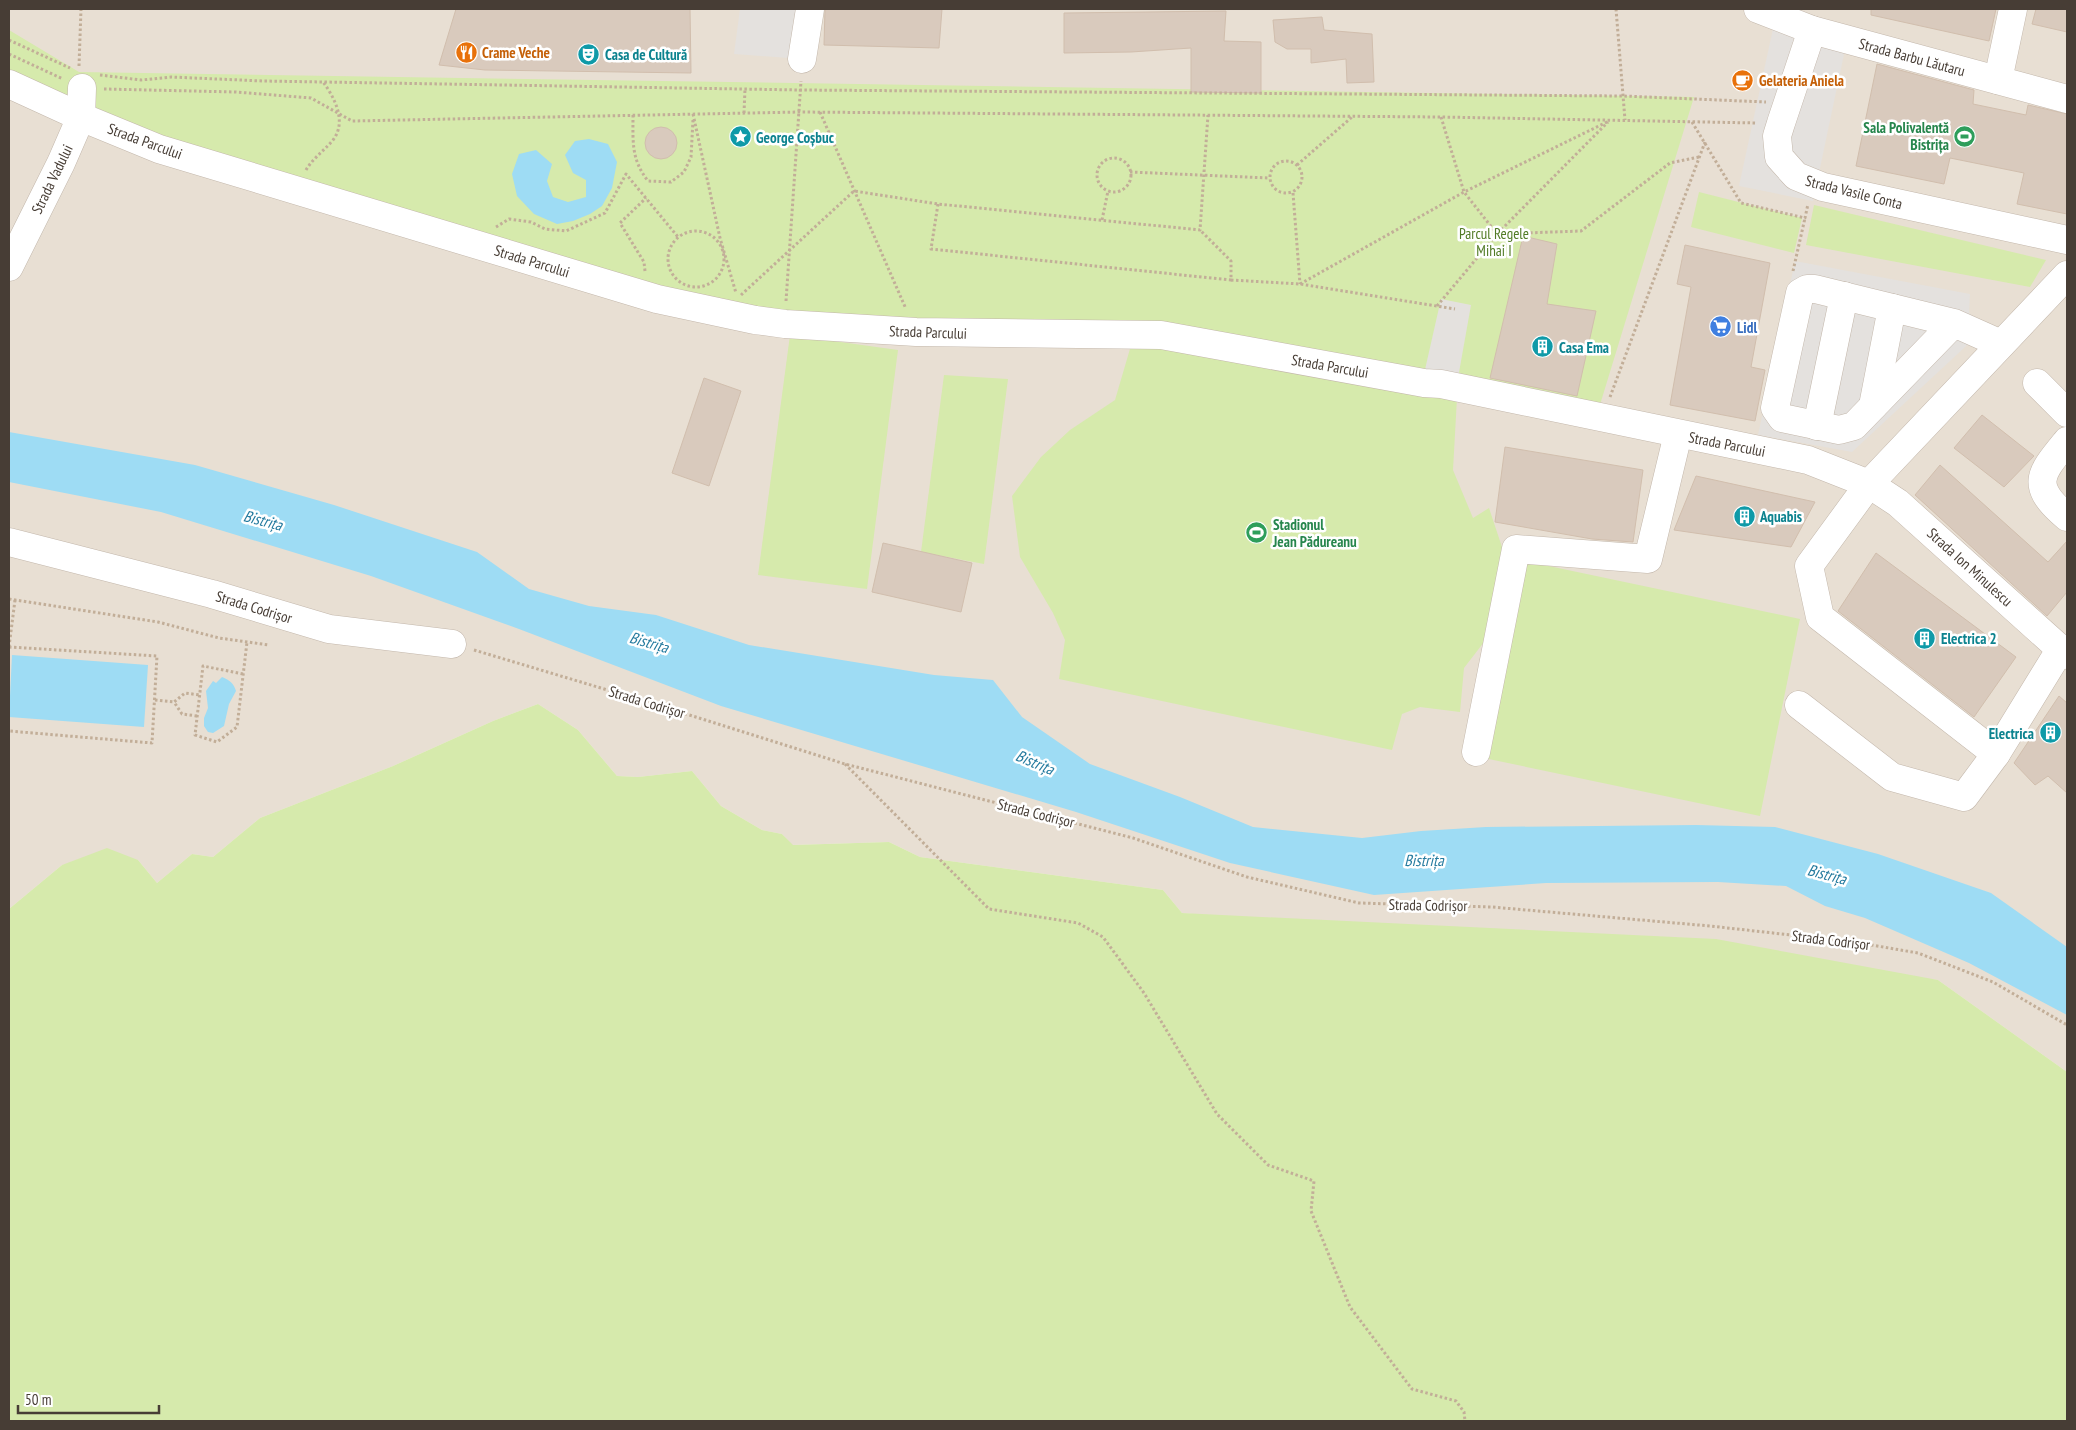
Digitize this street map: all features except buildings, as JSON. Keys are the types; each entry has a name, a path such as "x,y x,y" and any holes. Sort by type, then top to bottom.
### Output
{"street":[{"path":"802,59 810,9"},
{"name":"Strada Barbu Lăutaru","path":"1758,9 1812,30 2067,99"},
{"path":"1998,80 2013,9"},
{"name":"Strada Vasile Conta","path":"1812,30 1777,136 1779,157 1796,176 1823,187 2067,240"},
{"name":"Strada Vadului","path":"9,267 61,163 81,117 89,81"},
{"name":"Strada Parcului","path":"9,84 81,117 159,149 639,293 755,320 789,325 916,332 1161,335 1424,383 1441,384 1808,460 1869,484"},
{"path":"1996,754 1820,617 1809,566 1869,484 2067,275"},
{"path":"1954,323 1854,426 1839,430 1817,426 1782,418 1775,408 1800,293 1807,289 1815,289 1954,323 2001,344"},
{"path":"1817,426 1844,296"},
{"path":"1874,406 1892,308"},
{"path":"2037,382 2067,413"},
{"path":"1476,752 1516,549 1648,559 1678,434"},
{"path":"2067,441 2046,467 2041,481 2044,491 2054,505 2067,516"},
{"name":"Strada Ion Minulescu","path":"1869,484 1898,503 1912,515 2064,653"},
{"name":"Strada Codrișor","path":"9,542 212,594 329,629 452,644"},
{"path":"1799,705 1892,777 1964,797 1996,754 2064,653"}],"path":[{"path":"9,40 79,72 81,9"},
{"path":"1616,9 1625,120"},
{"path":"9,54 89,81 311,98 352,121 820,112 1441,117 1692,122 1784,113"},
{"path":"89,81 141,80 171,77 323,82 801,90 1623,96 1784,113"},
{"path":"294,190 310,162 334,139 339,128 334,96 323,82"},
{"path":"744,113 745,89"},
{"path":"789,325 790,249 801,90"},
{"path":"820,112 916,332"},
{"path":"633,115 634,153 640,169 648,181 671,182 684,172 691,157 693,114"},
{"path":"693,114 723,249 738,298 854,191"},
{"path":"1200,230 1208,115"},
{"path":"1297,166 1352,116"},
{"path":"1441,117 1464,192 1497,234"},
{"path":"1300,284 1464,192 1610,120"},
{"path":"1437,306 1497,234 1610,120"},
{"path":"1692,122 1741,203 1805,218"},
{"path":"1602,418 1705,142"},
{"path":"1497,234 1581,231 1670,164 1699,158"},
{"path":"1119,160 1128,166 1131,177 1127,186 1118,192 1108,191 1099,184 1097,172 1103,162 1119,160"},
{"path":"1287,161 1297,166 1302,180 1297,190 1287,194 1277,192 1270,184 1269,178 1272,168 1276,164 1287,161"},
{"path":"1130,172 1269,178"},
{"path":"482,246 495,228 509,219 531,222 545,229 566,231 586,223 605,213 626,174 678,237"},
{"path":"1800,293 1788,291 1813,183"},
{"path":"854,191 938,204 1200,230 1231,261 1231,280"},
{"path":"1102,220 1108,191"},
{"path":"1293,193 1300,284"},
{"path":"639,293 645,276 644,262 620,223 646,198"},
{"path":"938,204 931,249 1231,280 1300,284 1455,309"},
{"path":"695,231 704,232 718,241 723,249 724,258 719,276 703,286 694,287 684,284 676,278 668,262 669,252 678,237 695,231"},
{"path":"9,599 158,622 219,638 269,645"},
{"path":"9,731 152,743 155,700 157,656 9,647 15,600"},
{"path":"243,674 203,666 195,735 217,742 237,727 247,642"},
{"name":"Strada Codrișor","path":"452,644 661,706 845,764 1133,838 1247,877 1359,903 1492,907 1710,926 1854,942 1918,953 1993,982 2067,1025"},
{"path":"155,700 174,702 185,693 200,695"},
{"path":"174,702 182,714 197,716"},
{"path":"845,764 989,909 1078,922 1103,937 1144,993 1217,1114 1268,1165 1314,1181 1311,1211 1350,1307 1412,1388 1456,1401 1464,1412 1465,1421"}],"shaded area":[{"path":"9,9 2067,9 2067,1072 1938,980 1182,913 1163,890 920,857 889,842 792,845 782,834 762,830 721,806 692,771 638,777 617,776 578,730 538,704 493,721 393,766 260,818 213,857 192,854 157,883 138,860 62,865 9,909"},
{"path":"740,9 807,9 802,59 734,54"},
{"path":"1774,24 1847,40 1813,201 1739,186"},
{"path":"1795,261 1970,294 1969,313 1983,324 1978,335 1852,452 1758,435"},
{"path":"1441,299 1471,305 1458,378 1424,374"}],"green space":[{"name":"Parcul Regele Mihai I","path":"9,30 79,72 1694,97 1599,408 1161,335 755,320 81,117 9,87"},
{"path":"1699,192 1802,218 1794,253 1691,227"},
{"path":"1814,205 2046,260 2030,287 1806,245"},
{"path":"790,335 898,350 867,589 758,575"},
{"name":"Stadionul Jean Pădureanu","path":"1132,342 1457,398 1453,470 1473,518 1489,508 1502,547 1491,633 1464,668 1460,712 1420,707 1402,714 1392,750 1059,679 1065,640 1053,613 1020,557 1012,496 1041,457 1070,430 1115,400"},
{"path":"944,375 1008,379 984,564 921,552"},
{"path":"1525,561 1800,619 1760,816 1484,758"},
{"path":"538,704 578,730 617,776 638,777 692,771 721,806 762,830 782,834 793,845 889,842 920,857 1163,890 1182,913 1716,939 1938,980 2067,1072 2067,1421 9,1421 9,909 62,865 107,848 138,860 157,883 192,854 213,857 260,818 393,766 493,721"}],"water":[{"path":"589,139 608,144 617,162 612,188 602,206 590,214 573,221 557,224 534,214 517,196 512,174 519,154 536,150 552,164 547,181 553,197 568,202 586,197 586,180 573,173 565,155 575,141"},
{"name":"Bistrița","path":"9,432 195,465 334,505 477,552 529,589 589,606 656,615 749,645 934,675 993,680 1022,717 1090,764 1180,797 1253,827 1362,838 1421,831 1486,827 1696,825 1775,827 1878,854 1991,893 2067,947 2067,1015 1969,963 1865,918 1825,906 1786,886 1718,882 1546,883 1374,895 1230,863 1076,812 721,706 519,629 371,576 161,512 9,482"},
{"path":"12,655 148,665 144,727 9,717"},
{"path":"222,677 231,682 236,691 229,704 224,726 213,733 208,732 204,726 204,718 208,708 206,691 213,681 216,683"}],"place":[{"name":"Crame Veche","path":"466,52"},
{"name":"Casa de Cultură","path":"589,54"},
{"name":"Gelateria Aniela","path":"1743,80"},
{"name":"Sala Polivalentă Bistrița","path":"1965,136"},
{"name":"George Coșbuc","path":"740,137"},
{"name":"Lidl","path":"1721,327"},
{"name":"Casa Ema","path":"1543,347"},
{"name":"Aquabis","path":"1744,516"},
{"name":"Stadionul Jean Pădureanu","path":"1257,533"},
{"name":"Electrica 2","path":"1925,638"},
{"name":"Electrica","path":"2050,733"}]}
